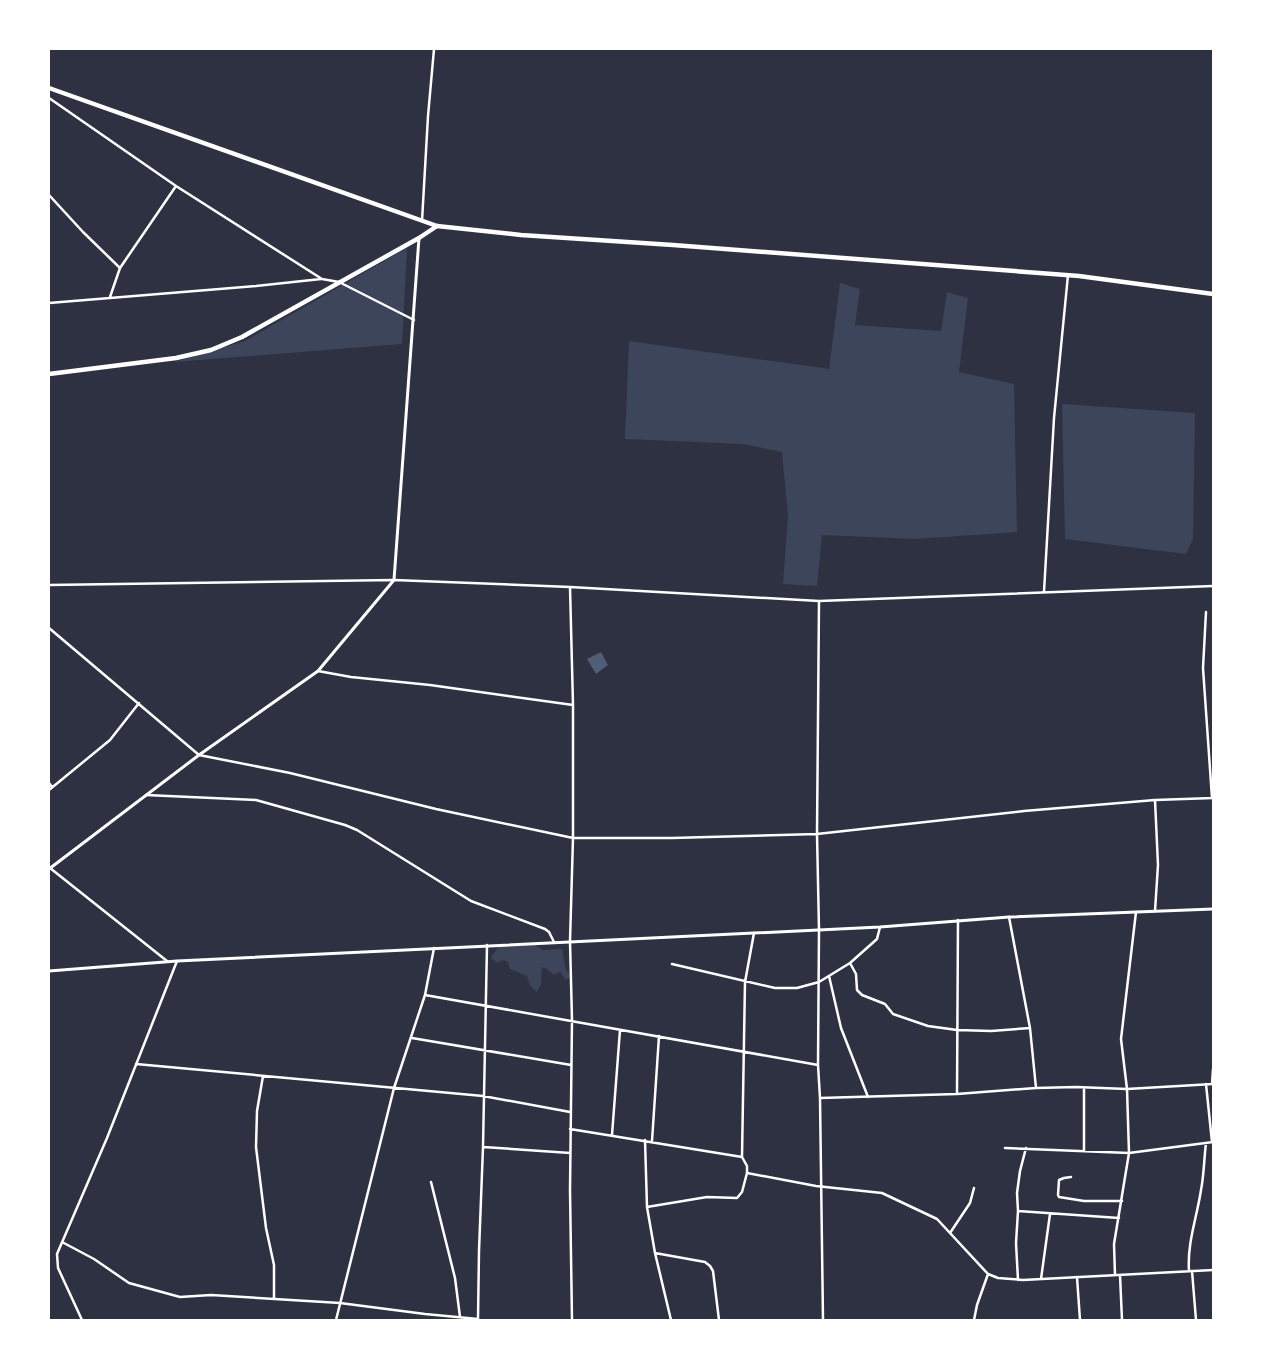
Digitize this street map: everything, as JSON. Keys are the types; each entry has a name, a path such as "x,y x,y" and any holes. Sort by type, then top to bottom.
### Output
{"main road":[{"path":"49,88 421,222 437,226 522,235 1068,276 1213,294"},
{"path":"49,374 176,358 211,350 242,338 437,226"}],"street":[{"path":"421,222 434,49"},
{"path":"49,98 176,186 322,279"},
{"path":"110,298 120,268 176,186"},
{"path":"49,195 120,268"},
{"path":"167,962 49,868 199,754 318,671 394,580 419,238"},
{"path":"1044,592 1054,418 1068,276"},
{"path":"49,303 322,279 339,282 414,320"},
{"path":"49,585 394,580 570,587 819,601 1213,586"},
{"path":"570,587 574,838 570,942 572,1020 570,1112 572,1320"},
{"path":"819,601 818,1065 823,1320"},
{"path":"49,628 199,754 290,773 436,809 574,838 672,838 817,834 1024,811 1155,800 1213,798 1203,668 1206,612"},
{"path":"318,671 351,677 422,684 573,705"},
{"path":"49,790 110,740 140,703"},
{"path":"49,783 52,787"},
{"path":"146,795 256,800 345,825 357,830 471,901 545,929 549,932 554,942"},
{"path":"1155,800 1158,865 1155,911"},
{"path":"49,970 177,961 754,934 1009,917 1213,909"},
{"path":"1115,1275 1114,1244 1129,1153 1128,1089 1121,1039 1136,912"},
{"path":"1009,917 1030,1028 1036,1088"},
{"path":"957,1094 958,920"},
{"path":"672,964 775,988 797,988 819,982 850,962 877,940 880,927"},
{"path":"647,1207 707,1197 737,1198 742,1192 747,1174 742,1157 745,982 754,934"},
{"path":"62,1242 99,1262 129,1283 180,1297 204,1295 340,1303 478,1320 487,946"},
{"path":"336,1320 394,1088 425,995 434,948"},
{"path":"82,1320 58,1268 58,1254 107,1138 177,961"},
{"path":"850,962 856,974 857,990 862,995 882,1002 893,1014 928,1026 957,1030 991,1031 1030,1028"},
{"path":"829,976 840,1028 868,1097"},
{"path":"425,995 818,1065"},
{"path":"612,1135 620,1029"},
{"path":"652,1141 659,1036"},
{"path":"412,1038 571,1065"},
{"path":"136,1064 483,1096 570,1112"},
{"path":"820,1098 957,1094 1036,1088 1084,1087 1128,1089 1212,1084 1213,1069"},
{"path":"263,1076 257,1111 256,1147 266,1228 274,1265 274,1299"},
{"path":"1004,1148 1129,1153 1213,1142 1206,1084"},
{"path":"1084,1087 1084,1151"},
{"path":"570,1129 742,1157"},
{"path":"646,1140 647,1207 655,1253 671,1320"},
{"path":"1196,1320 1188,1259 1201,1191 1206,1143"},
{"path":"483,1148 570,1153"},
{"path":"1018,1280 1016,1243 1017,1193 1026,1148"},
{"path":"747,1174 821,1186 882,1193 937,1219 988,1274 998,1278 1018,1280 1213,1270"},
{"path":"1072,1177 1059,1180 1059,1197 1084,1201 1122,1201"},
{"path":"432,1182 455,1278 460,1317"},
{"path":"950,1233 970,1203 974,1188"},
{"path":"1018,1211 1119,1218"},
{"path":"1041,1279 1050,1214"},
{"path":"655,1253 700,1260 710,1266 713,1271 719,1320"},
{"path":"974,1320 988,1274"},
{"path":"1120,1275 1122,1320"},
{"path":"1077,1277 1080,1320"},
{"path":"425,1314 426,1320"}],"shaded area":[{"path":"407,248 402,344 174,362 245,341"},
{"path":"840,283 860,289 855,325 941,331 947,292 968,298 959,372 1014,384 1017,532 916,539 822,535 817,586 783,584 788,517 782,452 743,444 625,439 629,341 829,369"},
{"path":"1062,404 1195,413 1193,539 1186,554 1065,539"},
{"path":"601,652 608,665 596,674 587,659"},
{"path":"532,943 543,950 562,949 566,970 571,976 566,980 560,972 554,975 542,967 541,984 537,992 530,986 527,976 510,969 508,962 504,960 497,963 491,957 500,945"}]}
